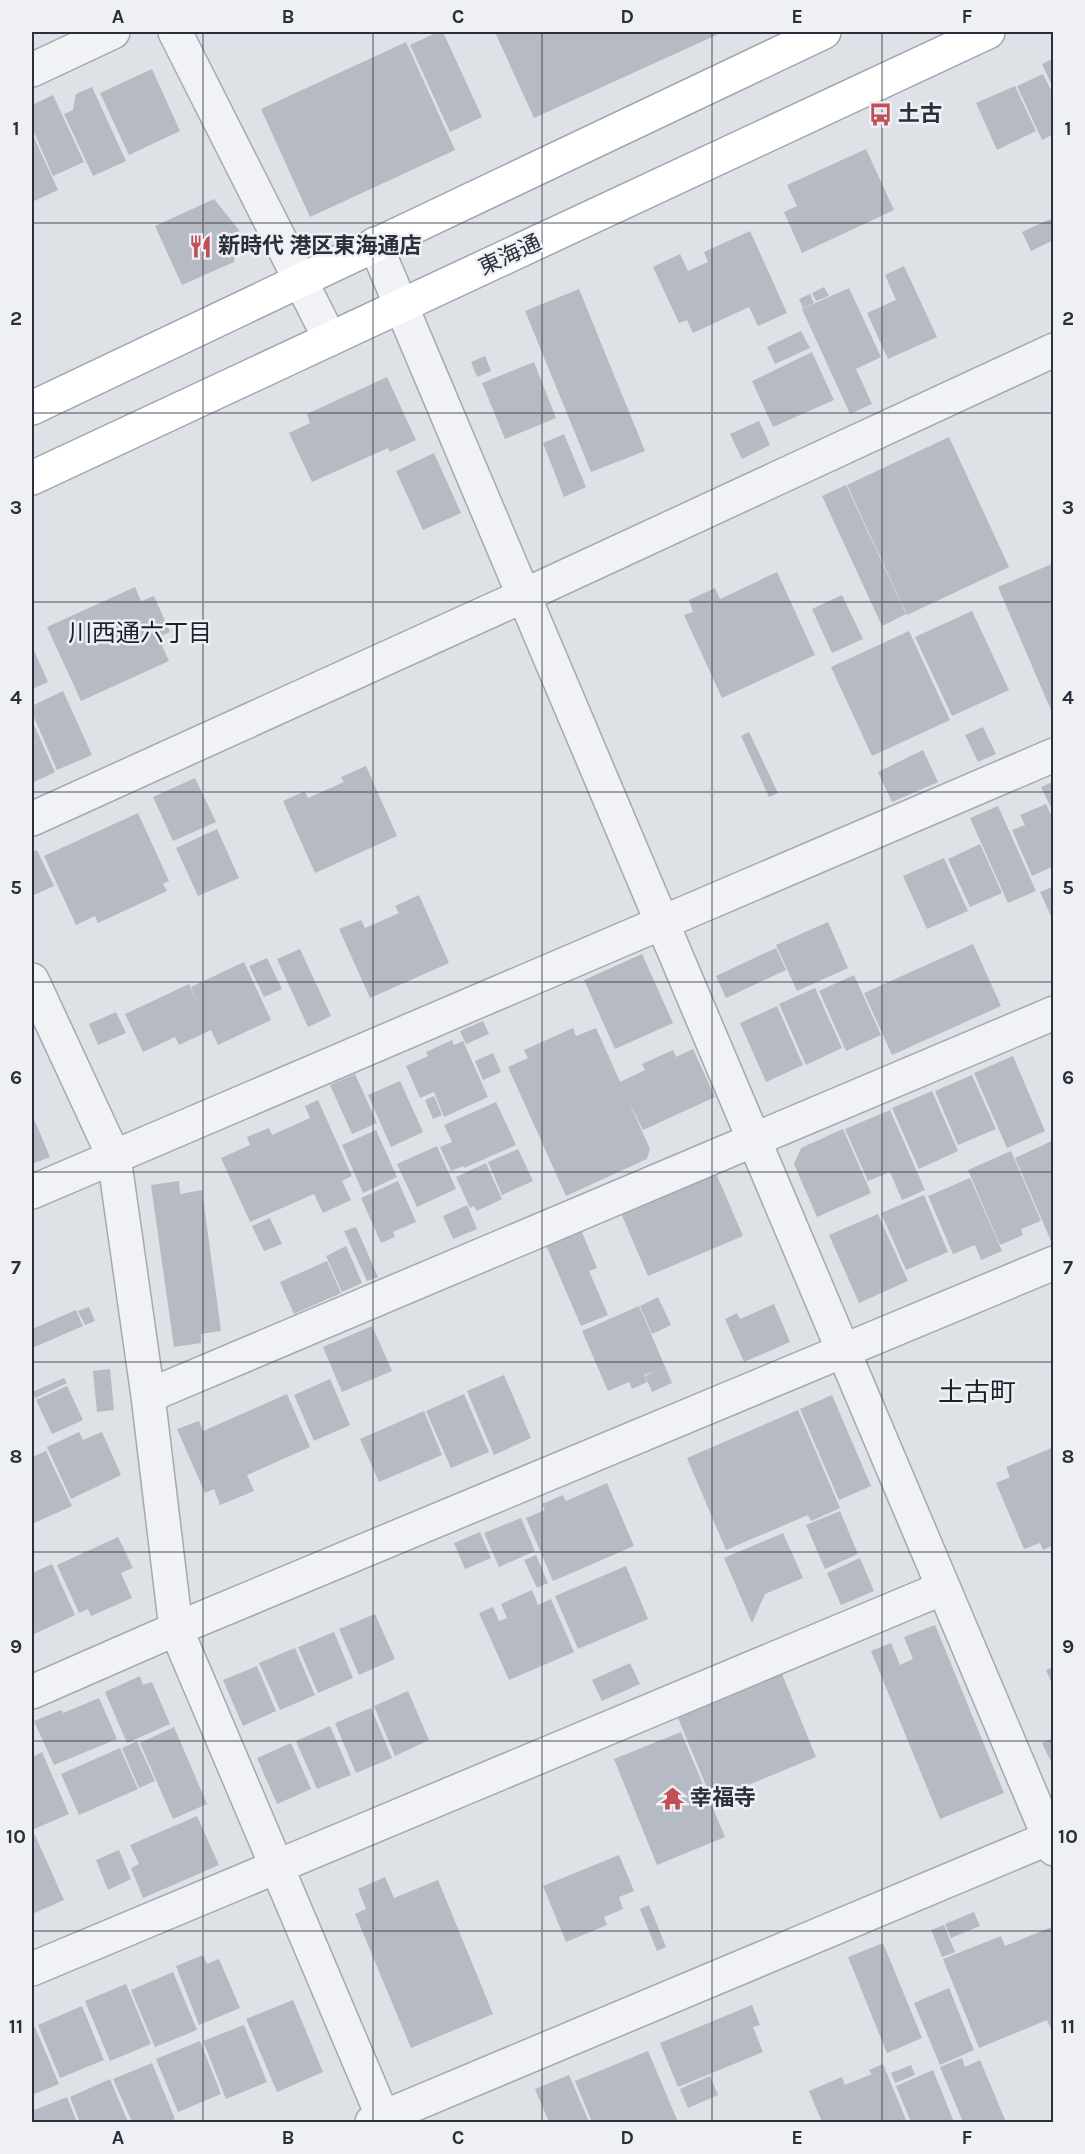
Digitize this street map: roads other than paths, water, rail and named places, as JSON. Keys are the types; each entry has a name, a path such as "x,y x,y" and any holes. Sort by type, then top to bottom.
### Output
{"main road":[{"path":"32,408 824,32"},
{"name":"東海通","path":"32,478 988,32"}],"street":[{"path":"32,70 113,32"},
{"path":"175,32 330,339"},
{"path":"32,980 114,1157 148,1396 176,1629 380,2121 1052,1841 842,1351 375,244"},
{"path":"32,819 523,596 1053,350"},
{"path":"32,1192 1053,755"},
{"path":"148,1396 1053,1013"},
{"path":"32,1692 176,1629 1053,1263"},
{"path":"32,1969 943,1588"}],"place":[{"name":"土古","path":"880,114"},
{"name":"新時代 港区東海通店","path":"200,246"},
{"name":"幸福寺","path":"672,1798"}],"district":[{"name":"川西通六丁目","path":"140,633"},
{"name":"土古町","path":"977,1392"}]}
